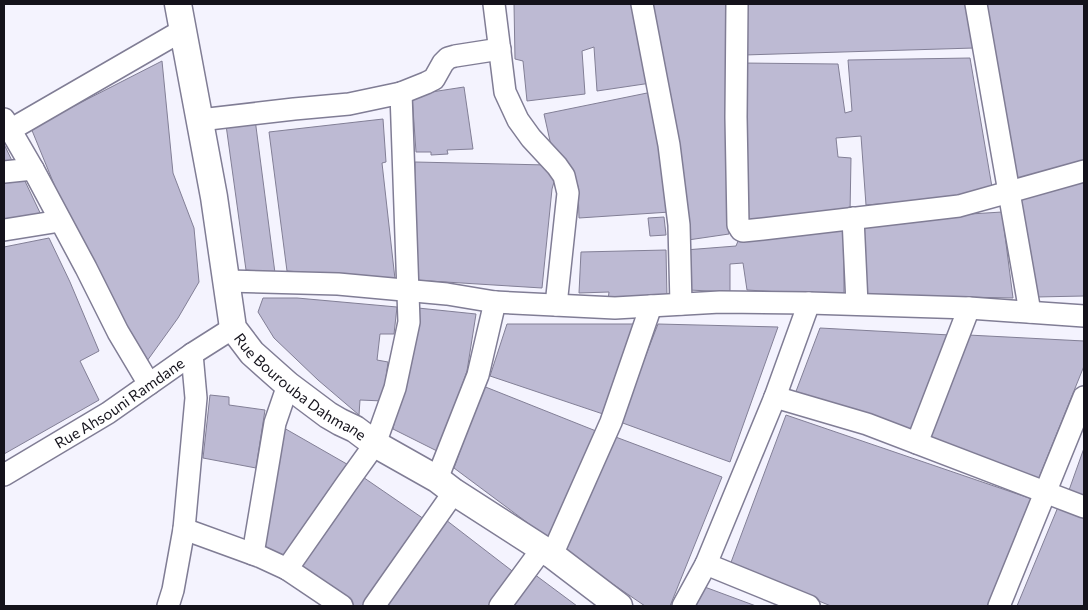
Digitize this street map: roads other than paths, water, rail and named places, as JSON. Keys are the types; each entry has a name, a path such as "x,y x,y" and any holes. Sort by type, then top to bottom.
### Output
{"street":[{"name":"Rue Bourouba Dahmane","path":"178,4 214,198 233,328 252,353 288,385 328,415 355,429 375,444 446,486 547,552 619,606"},
{"path":"494,4 505,92 518,120 564,176 568,193 556,305"},
{"path":"642,4 669,145 679,225 681,304"},
{"path":"737,4 736,117 738,202 740,228 743,230 959,206 1084,171"},
{"path":"976,4 1030,312"},
{"path":"149,384 118,332 33,169 7,125 183,30"},
{"path":"200,120 294,108 349,104 401,93 434,79 448,58 500,49"},
{"path":"287,569 375,444 395,388 409,322 401,93"},
{"path":"4,172 33,169"},
{"path":"853,218 857,304"},
{"path":"4,230 60,221"},
{"path":"227,281 338,284 447,294 495,302 615,308 720,302 809,303 969,308 1084,316"},
{"path":"374,606 446,486 478,375 495,302"},
{"path":"683,606 706,564 775,397 809,303"},
{"path":"500,606 547,552 611,422 651,306"},
{"path":"917,443 969,308"},
{"name":"Rue Ahsouni Ramdane","path":"4,475 108,413 192,354 233,328"},
{"path":"168,606 173,590 184,529 196,398 192,354"},
{"path":"253,554 275,423 288,385"},
{"path":"775,397 867,424 1084,507"},
{"path":"999,606 1084,397"},
{"path":"184,529 253,554 287,569 342,606"},
{"path":"706,564 809,606"}]}
